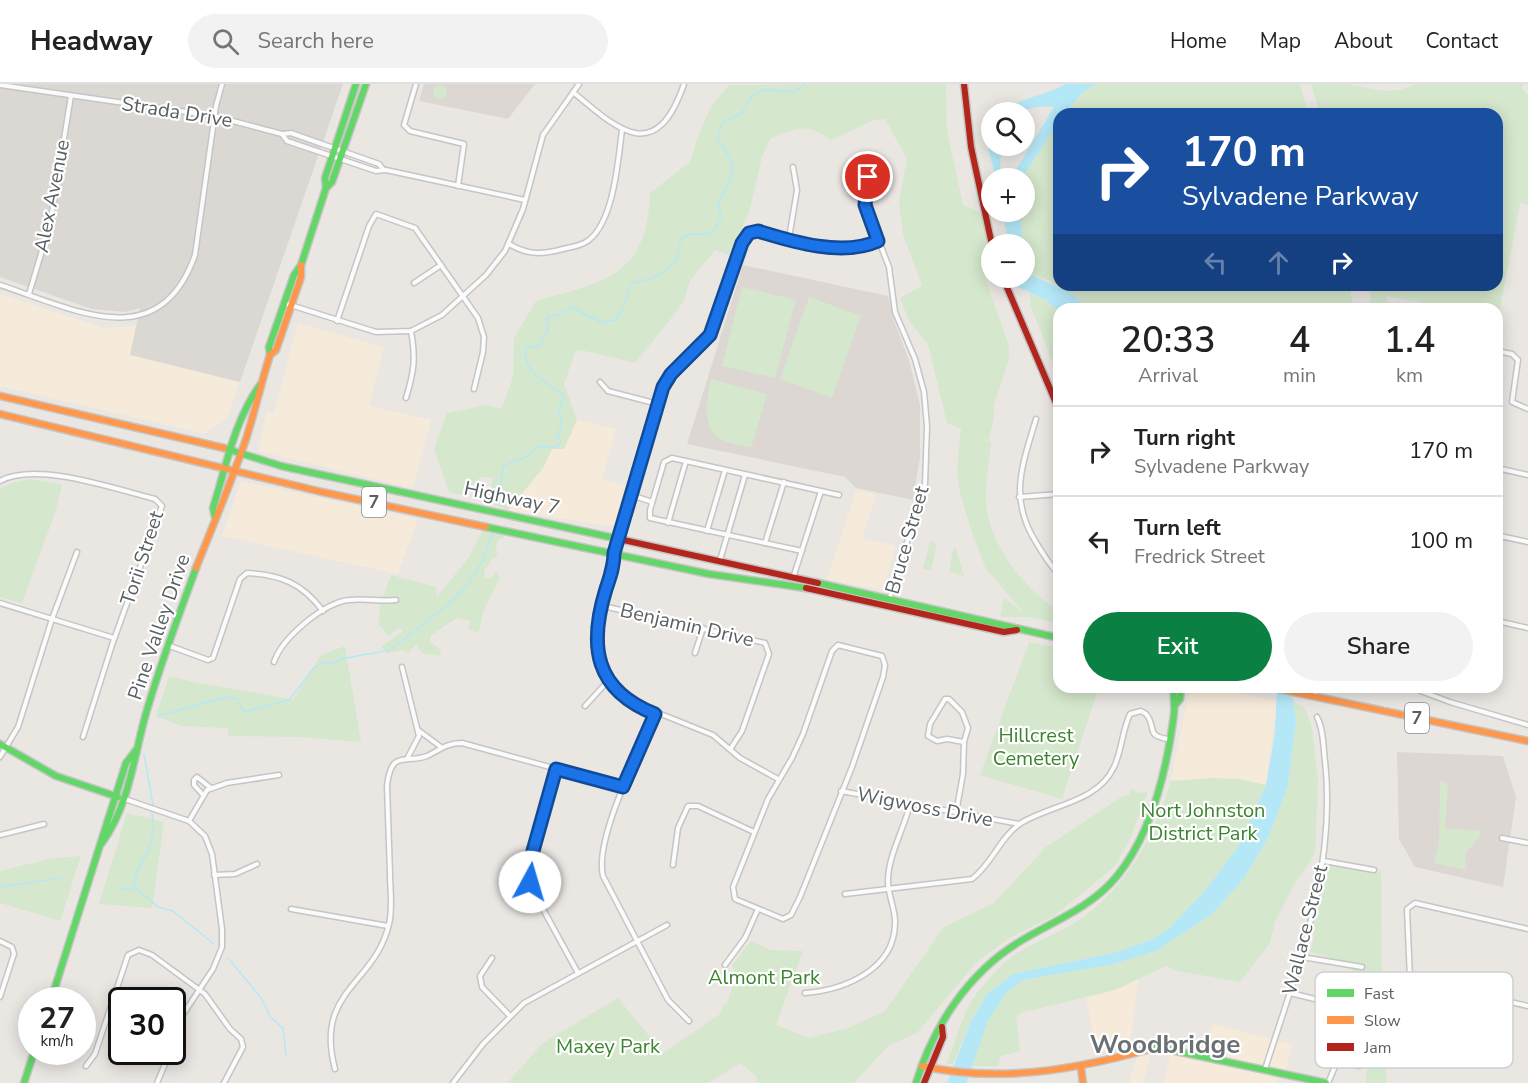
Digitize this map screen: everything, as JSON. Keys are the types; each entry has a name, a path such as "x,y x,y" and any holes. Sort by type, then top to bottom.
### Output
{"main road":[{"name":"Pine Valley Drive","path":"270,355 268,347 300,266 326,188 325,178 356,84"},
{"name":"Pine Valley Drive","path":"326,188 332,182 366,84"},
{"path":"964,84 971,147 990,234"},
{"name":"Pine Valley Drive","path":"102,843 112,831 123,799 170,646 215,517 221,511 241,453 260,397 260,385 270,355 276,350 301,277 300,266"},
{"path":"1007,288 1053,396"},
{"name":"Pine Valley Drive","path":"215,517 213,508 251,394 260,385"},
{"name":"Highway 7","path":"0,396 232,450 281,466 619,538 889,602"},
{"name":"Highway 7","path":"0,414 322,492 736,578 889,602 1006,624 1018,630 1053,637"},
{"path":"916,1083 936,1034 957,1000 989,964 1020,941 1076,911 1102,892 1126,862 1150,819 1168,739 1174,693"},
{"path":"1174,705 1180,699 1180,693"},
{"name":"7","path":"1301,693 1528,741"},
{"path":"3,746 56,776 123,799"},
{"name":"Pine Valley Drive","path":"55,987 126,763 137,748"},
{"path":"924,1083 943,1037 942,1027"},
{"path":"922,1066 943,1073 977,1078 1031,1077 1081,1068 1157,1047 1327,1083"},
{"path":"24,1083 30,1065"},
{"path":"1081,1068 1083,1083"}],"street":[{"path":"0,285 108,318 141,315 162,305 175,294 187,277 195,255 214,116 222,84"},
{"path":"416,84 404,125 410,130 464,144 458,186"},
{"path":"284,303 376,332 411,331 436,319 486,275 509,244 525,200 543,135 579,84"},
{"path":"573,92 622,130 631,134 642,133 662,125 671,113 684,84"},
{"name":"Strada Drive","path":"0,85 214,116 282,134 291,132 379,164 383,169 376,171 287,141 282,134"},
{"name":"Alex Avenue","path":"29,294 50,224 71,96"},
{"path":"509,244 525,252 540,254 576,246 594,236 607,216 622,130"},
{"name":"Bruce Street","path":"868,162 865,205 891,276 895,312 915,359 921,380 927,426 925,484 889,602"},
{"path":"789,238 796,190 794,167"},
{"path":"383,169 525,200"},
{"path":"337,321 369,226 376,214 415,228 478,318 484,337 483,352 474,389"},
{"path":"778,779 750,765 713,735 655,714 631,702 609,681 599,661 596,645 607,588 605,579 658,404 671,374 710,335 738,253 749,233 758,231 843,249 863,247 878,241"},
{"path":"414,283 441,265"},
{"path":"406,398 413,375 416,351 411,331"},
{"path":"1503,352 1512,354 1518,360 1512,402 1528,410"},
{"path":"600,382 608,391 658,404"},
{"path":"1036,419 1019,485 1019,497 1021,512 1027,528 1053,565"},
{"path":"802,551 650,518 652,502 664,462 672,459 686,461 839,495"},
{"path":"668,523 686,461"},
{"path":"1503,469 1528,475"},
{"path":"707,531 725,470"},
{"name":"Torii Street","path":"0,481 14,474 36,472 160,501 162,506 114,638 83,737"},
{"path":"719,561 745,475"},
{"path":"765,543 784,482"},
{"path":"793,578 821,491"},
{"path":"1019,497 1053,494"},
{"path":"631,495 652,502"},
{"path":"1503,537 1528,542"},
{"path":"0,757 3,746 18,727 52,619 77,552"},
{"path":"170,646 208,660 213,658 240,579 247,573 297,584 309,592 323,611"},
{"path":"274,662 280,649 298,629 323,611 345,600 396,600"},
{"path":"0,603 114,638"},
{"name":"Benjamin Drive","path":"603,606 761,641 769,648 742,731 731,748"},
{"path":"1503,622 1528,628"},
{"path":"695,653 703,628"},
{"name":"Wigwoss Drive","path":"838,645 844,645 878,653 885,660 885,665 862,741 841,791 791,915 783,919 735,899 732,892 754,832 778,779 792,758 803,734 832,651 838,645"},
{"path":"335,1069 331,1042 336,1007 343,995 374,958 388,926 391,903 387,780 392,767 408,757 417,743 418,729 402,667"},
{"path":"585,706 609,681"},
{"path":"1426,693 1528,725"},
{"path":"956,813 963,774 964,742 968,728 966,719 957,706 949,699 945,699 930,724 928,736 937,741 948,739 964,742"},
{"path":"845,894 972,879 983,871 1000,845 1019,824 1047,809 1084,797 1102,783 1119,756 1130,714 1141,711 1146,714 1153,733 1157,737 1168,739"},
{"path":"655,714 623,787 601,865 603,876 668,1000 689,1022"},
{"name":"Wallace Street","path":"1265,1069 1302,957 1324,861 1328,784 1321,727 1317,717"},
{"path":"418,729 441,747"},
{"path":"408,757 427,756 450,743 462,743 623,787"},
{"path":"556,769 529,875 532,889 578,973"},
{"path":"189,821 203,795 211,788 226,783 279,775"},
{"path":"203,795 194,785 197,777 211,788"},
{"name":"Wigwoss Drive","path":"841,791 1019,824"},
{"path":"123,799 189,821 208,842 222,929 222,947 216,962 186,1010"},
{"path":"805,993 847,984 880,962 894,935 895,915 889,889 889,868 910,804"},
{"path":"673,865 678,828 688,806 698,806 754,832"},
{"path":"0,835 44,824"},
{"path":"1502,838 1528,843"},
{"path":"1324,861 1374,870"},
{"path":"214,875 235,874 257,864"},
{"path":"1410,972 1407,909 1415,903 1528,929"},
{"path":"291,909 388,926"},
{"path":"725,965 745,938 758,909"},
{"path":"453,1083 483,1044 531,998 668,925"},
{"path":"0,941 14,950 0,997"},
{"path":"86,1066 95,1054 131,951 139,950 152,955 209,997 243,1043 224,1083"},
{"path":"1302,957 1362,967"},
{"path":"492,958 480,976 482,987 510,1016"},
{"path":"1290,993 1315,999"},
{"path":"1513,1003 1528,1006"},
{"path":"157,1083 165,1065"},
{"path":"1327,1083 1334,1068"}],"shaded area":[{"path":"0,84 343,84 240,382 130,355 140,308 126,312 92,309 0,277"},
{"path":"424,84 535,84 508,119 419,101"},
{"path":"743,265 888,296 894,321 909,360 920,405 920,457 913,500 856,488 845,477 687,444"},
{"path":"0,294 104,328 138,326 131,355 240,382 227,418 205,434 0,386"},
{"path":"298,323 384,347 369,406 431,420 413,488 258,451 267,412 274,413"},
{"path":"577,420 616,429 602,479 627,486 615,524 610,526 508,510 543,468 552,449 564,448"},
{"path":"241,481 418,519 398,574 222,536"},
{"path":"856,490 876,495 862,538 896,546 882,590 827,579"},
{"path":"1189,693 1240,693 1277,702 1266,785 1239,779 1171,781"},
{"path":"1397,752 1503,756 1516,797 1503,887 1415,867 1399,839"},
{"path":"1138,979 1130,1044 1097,1053 1086,997 1115,990"},
{"path":"1213,1024 1292,1044 1286,1070 1279,1069 1277,1083 1163,1083 1171,1055 1156,1044 1204,1051"},
{"path":"1151,1053 1143,1083 1129,1083 1137,1057"}],"green space":[{"path":"946,84 947,131 963,205 981,213 981,222 986,222 991,234 981,234 981,288 989,288 1009,346 1009,359 994,405 994,419 988,441 991,442 986,491 988,515 1000,548 1009,563 1020,577 1053,607 1053,622 1028,617 1000,617 1004,598 1024,613 986,569 960,493 957,469 961,429 947,423 928,344 909,321 900,298 922,286 903,234 899,202 907,159 885,119 874,120 831,140 823,134 808,129 794,130 770,139 762,157 749,213 729,255 715,250 690,281 684,300 677,311 635,363 581,350 575,352 564,384 577,420 564,449 552,449 543,468 508,510 488,502 493,477 481,477 461,495 449,492 434,449 447,413 486,405 502,409 513,377 514,338 536,301 601,280 618,271 631,259 641,242 647,221 650,193 690,162 698,136 711,107 729,85"},
{"path":"1097,84 1300,84 1306,108 1069,108 1084,91"},
{"path":"1311,84 1346,84 1385,91 1399,90 1417,84 1524,84 1521,88 1528,95 1528,205 1520,203 1501,303 1423,303 1386,296 1389,303 1370,303 1370,291 1503,291 1503,108 1318,108"},
{"path":"437,85 443,85 447,92 443,99 437,99 433,95 433,89"},
{"path":"1053,130 1053,283 1035,275 1035,234 1022,234 1021,222 1035,222 1035,168 1028,168"},
{"path":"742,287 796,300 775,378 722,366"},
{"path":"1064,291 1350,291 1353,303 1082,303"},
{"path":"1029,293 1046,300 1053,306 1053,364 1031,307"},
{"path":"809,297 861,316 832,398 780,379"},
{"path":"711,379 767,394 751,448 726,442 713,432 707,410"},
{"path":"30,479 62,485 56,510 22,603 0,597 0,489 12,483"},
{"path":"483,530 503,533 504,538 499,539 496,544 497,556 484,571 485,578 490,579 496,572 500,578 483,612 479,633 469,629 470,621 457,618 431,635 430,642 441,650 440,656 422,653 416,645 408,653 403,650 387,653 381,647 403,631 399,628 389,636 379,625 380,605 391,575 436,587 437,597 469,557"},
{"path":"930,541 937,543 931,570 923,569"},
{"path":"953,548 956,549 964,576 949,572"},
{"name":"Hillcrest Cemetery","path":"1029,642 1053,647 1053,693 1097,693 1062,799 980,775"},
{"path":"345,646 361,742 299,737 228,736 228,728 181,726 156,716 169,676 293,700 321,655"},
{"path":"1293,702 1305,708 1312,728 1318,781 1315,854 1292,888 1275,922 1270,943 1240,982 1178,971 1166,966 1115,990 1020,1013 1016,1019 1020,1051 1001,1056 998,1066 970,1066 988,1020 1006,993 1023,980 1114,964 1156,951 1211,915 1243,880 1269,836 1288,786 1296,720"},
{"name":"Nort Johnston District Park","path":"1239,779 1266,785 1238,847 1204,892 1169,928 1153,939 1113,953 1013,974 987,994 971,1021 953,1064 946,1064 972,1000 1006,961 1087,914 1120,882 1145,844 1164,803 1171,781"},
{"path":"1440,780 1448,785 1445,829 1480,830 1480,837 1465,854 1466,870 1434,863 1439,844"},
{"name":"Maxey Park","path":"1131,788 1138,793 1148,792 1129,841 1114,867 1054,916 1009,938 977,962 917,1033 889,1045 854,1083 757,1083 756,1076 741,1063 708,1083 507,1083 543,1043 618,998 663,1053 720,1014 724,1004 726,1006 736,976 732,965 751,941 771,950 803,951 776,1025 809,1038 848,1028 885,1011 944,927 994,903 1046,847 1123,796 1129,795"},
{"path":"127,813 164,822 152,908 99,904"},
{"path":"81,856 60,921 0,903 0,871 49,859"},
{"path":"1330,864 1381,872 1382,972 1352,972 1352,964 1310,952 1315,934 1312,934"},
{"path":"1367,1068 1386,1068 1387,1083 1365,1083"}],"water":[{"path":"1065,84 1097,84 1084,91 1069,108 1035,108 1035,102 1018,102"},
{"path":"1053,109 1053,130 1028,168 1017,168 1024,156 1035,156 1035,138"},
{"path":"990,156 1001,156 1000,168 993,168"},
{"path":"1004,222 1021,222 1022,234 1007,234"},
{"path":"1035,276 1053,285 1053,291 1066,291 1074,295 1081,303 1053,303 1053,306 1046,300 1020,288 1035,288"},
{"path":"1277,693 1292,693 1296,720 1288,786 1269,836 1243,880 1211,915 1156,951 1114,964 1023,980 1006,993 988,1021 966,1083 947,1083 971,1021 987,994 1013,974 1113,953 1153,939 1169,928 1204,892 1238,847 1266,785 1275,733"}],"waterway":[{"path":"499,499 503,466 528,456 538,447 557,447 561,442 557,436 562,425 559,410 564,396 537,376 527,363 526,355 527,347 539,347 548,330 547,317 559,315 571,307 601,322 615,320 624,307 632,283 651,278 670,267 677,257 682,238 691,234 709,234 715,229 721,217 718,204 733,167 729,156 717,138 723,122 742,113 751,97 758,92 765,90 795,92 805,84"},
{"path":"158,716 226,697 237,699 244,712 285,701 290,699 313,669 322,663 333,663 341,659 390,650 449,604 470,582 485,556 492,534"},
{"path":"144,754 153,805"},
{"path":"152,813 151,842 136,875 134,886 158,907 173,911 214,944"},
{"path":"0,887 60,878"},
{"path":"119,889 134,890 134,887"},
{"path":"228,958 262,999 270,1017 283,1028 286,1055"}],"railway":[{"path":"1307,84 1313,108"},
{"path":"1359,291 1361,303"},
{"path":"1384,693 1393,972"},
{"path":"1397,1068 1397,1083"}],"traffic: fast":[{"path":"270,355 269,347 294,275 301,265 326,188 325,178 356,84"},
{"path":"326,188 332,182 366,84"},
{"path":"215,517 213,508 237,429 260,385"},
{"path":"224,448 281,466 619,539"},
{"path":"486,527 709,574 806,588"},
{"path":"102,843 124,798 150,698 196,568"},
{"path":"818,583 1053,637"},
{"path":"916,1083 932,1042 968,985 984,969 1019,942 1096,897 1117,876 1129,859 1149,820 1162,778 1174,714 1174,693"},
{"path":"1175,705 1180,699 1180,693"},
{"path":"0,744 56,776 118,797"},
{"path":"55,987 126,763 136,750"},
{"path":"1146,1050 1157,1047 1326,1083"},
{"path":"24,1083 30,1065"}],"traffic: slow":[{"path":"196,568 246,439 270,355 276,350 301,277 301,265"},
{"path":"0,396 224,448"},
{"path":"0,414 322,492 486,527"},
{"path":"1298,693 1528,741"},
{"path":"922,1066 950,1071 1007,1074 1063,1068 1146,1050"},
{"path":"1081,1068 1083,1083"}],"traffic: jam":[{"path":"964,84 971,147 990,234"},
{"path":"1007,288 1053,396"},
{"path":"619,539 818,583"},
{"path":"806,588 1004,632 1017,630"},
{"path":"924,1083 943,1037 942,1027"}],"district":[{"name":"Woodbridge","path":"1165,1044"}],"route":[{"path":"530,882 531,858 556,769 623,787 655,714 641,708 619,693 604,674 596,645 599,620 614,566 614,553 663,387 676,368 699,349 710,335 718,318 726,286 742,243 749,233 758,231 843,249 863,247 878,241 869,221 864,199 868,177"}],"park label":[{"name":"Almont Park","path":"764,977"}]}
